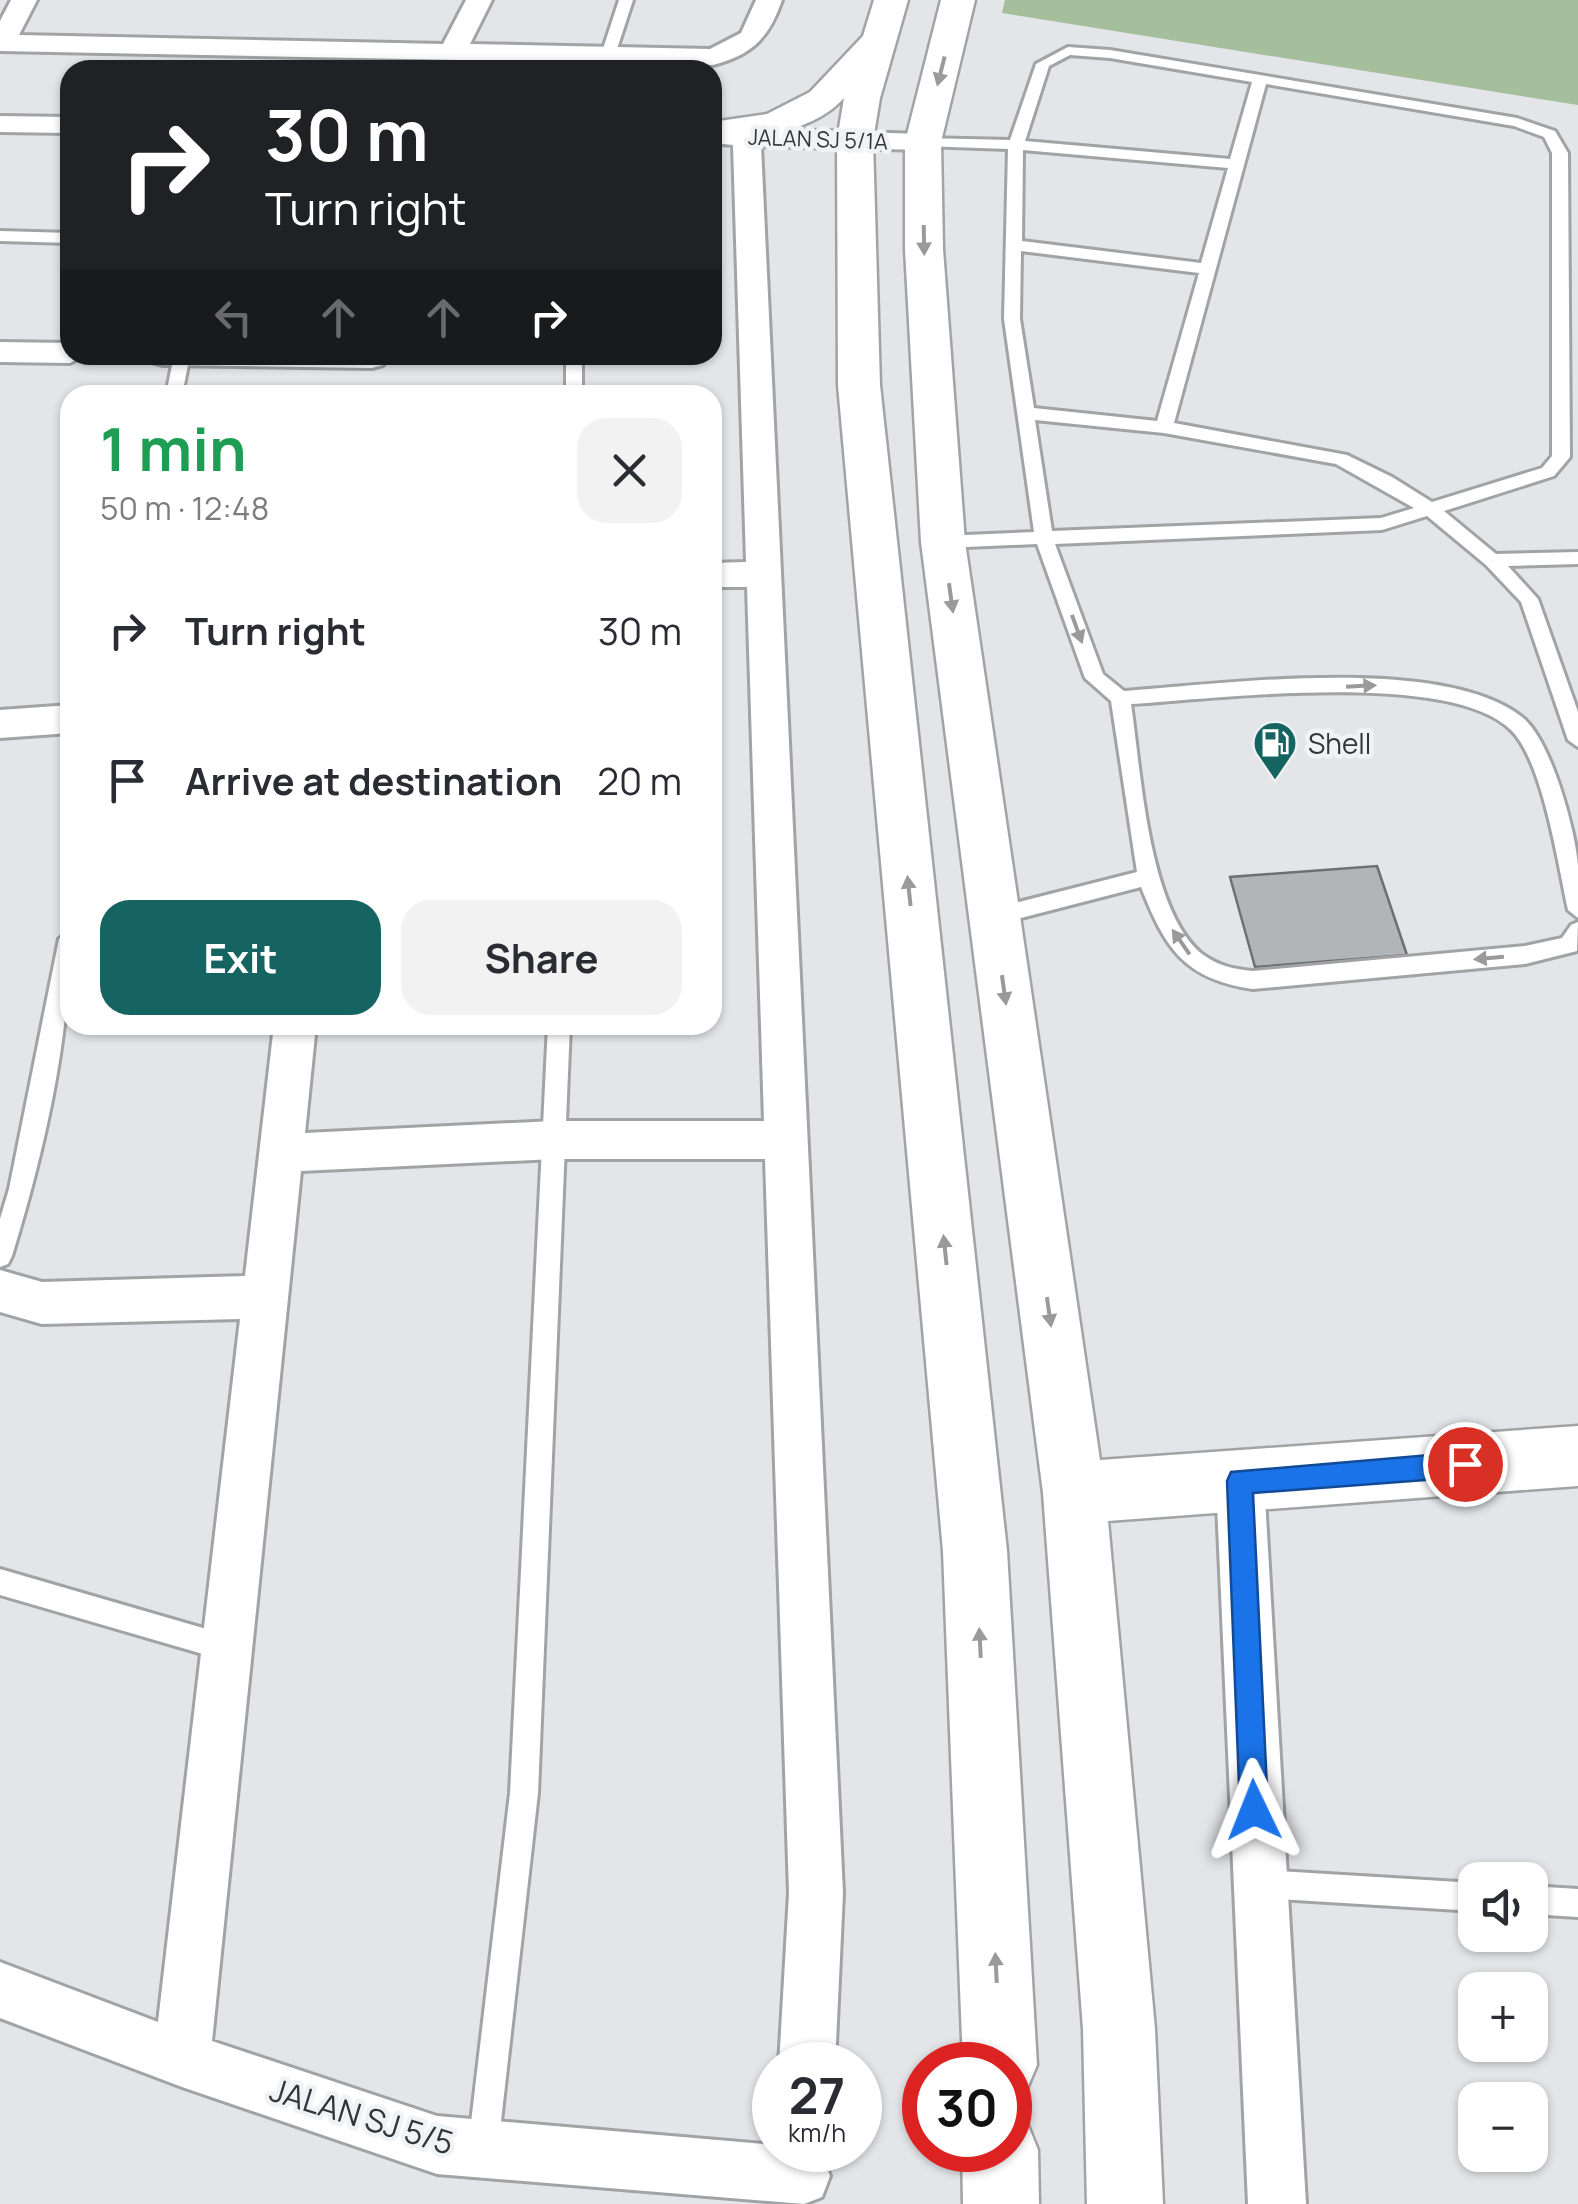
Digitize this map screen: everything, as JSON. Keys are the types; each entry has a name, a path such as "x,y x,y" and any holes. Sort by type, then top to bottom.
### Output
{"street":[{"path":"24,0 1,43 712,57 744,47 758,31 769,0"},
{"path":"452,53 479,0"},
{"path":"891,0 855,140 859,385 975,1551 999,2042"},
{"path":"958,0 923,142 924,249 943,542 1074,1493 1119,2029 1124,2204"},
{"path":"807,2042 816,1893 764,574 724,135 776,122 823,100 878,39"},
{"path":"0,124 60,125"},
{"name":"JALAN SJ 5/1A","path":"724,135 923,142"},
{"path":"0,352 60,354"},
{"path":"722,575 764,574"},
{"path":"0,724 60,720"},
{"path":"182,2058 295,1035"},
{"path":"281,1154 554,1140 784,1140"},
{"path":"0,1291 42,1303 264,1296"},
{"path":"1074,1493 1578,1456"},
{"path":"1240,1481 1277,2204"},
{"name":"JALAN SJ 5/5","path":"0,1990 182,2058 437,2145 801,2177"},
{"path":"1000,2172 1000,2204"}],"lane":[{"path":"608,55 626,0"},
{"path":"943,542 1044,538 1382,524 1548,472 1561,457 1560,154 1550,134 1517,122 1110,54 1068,51 1043,64 1016,145 1012,318 1044,538 1095,678 1120,698 1394,684 1440,690 1494,708 1519,724 1542,766 1578,910"},
{"path":"1164,427 1260,80"},
{"path":"923,142 1016,145 1234,164"},
{"path":"0,236 60,238"},
{"path":"1013,245 1207,268"},
{"path":"1026,413 1164,427 1341,459 1386,482 1431,510 1492,560 1529,598 1578,740"},
{"path":"1492,560 1578,558"},
{"path":"1120,698 1148,877 1163,917 1198,966 1226,979 1253,980 1525,954 1569,946 1578,931"},
{"path":"994,916 1148,877"},
{"path":"0,1256 21,1189 60,990"},
{"path":"483,2150 524,1793 559,1035"},
{"path":"0,1582 227,1648"},
{"path":"1258,1884 1458,1896"},
{"path":"1548,1902 1578,1904"}],"green space":[{"path":"1005,0 1578,0 1578,105 1002,13"}],"building":[{"path":"1377,866 1407,955 1255,967 1230,877"}],"place":[{"name":"Shell","path":"1275,781"}],"route":[{"path":"1254,1810 1240,1481 1465,1464"}]}
